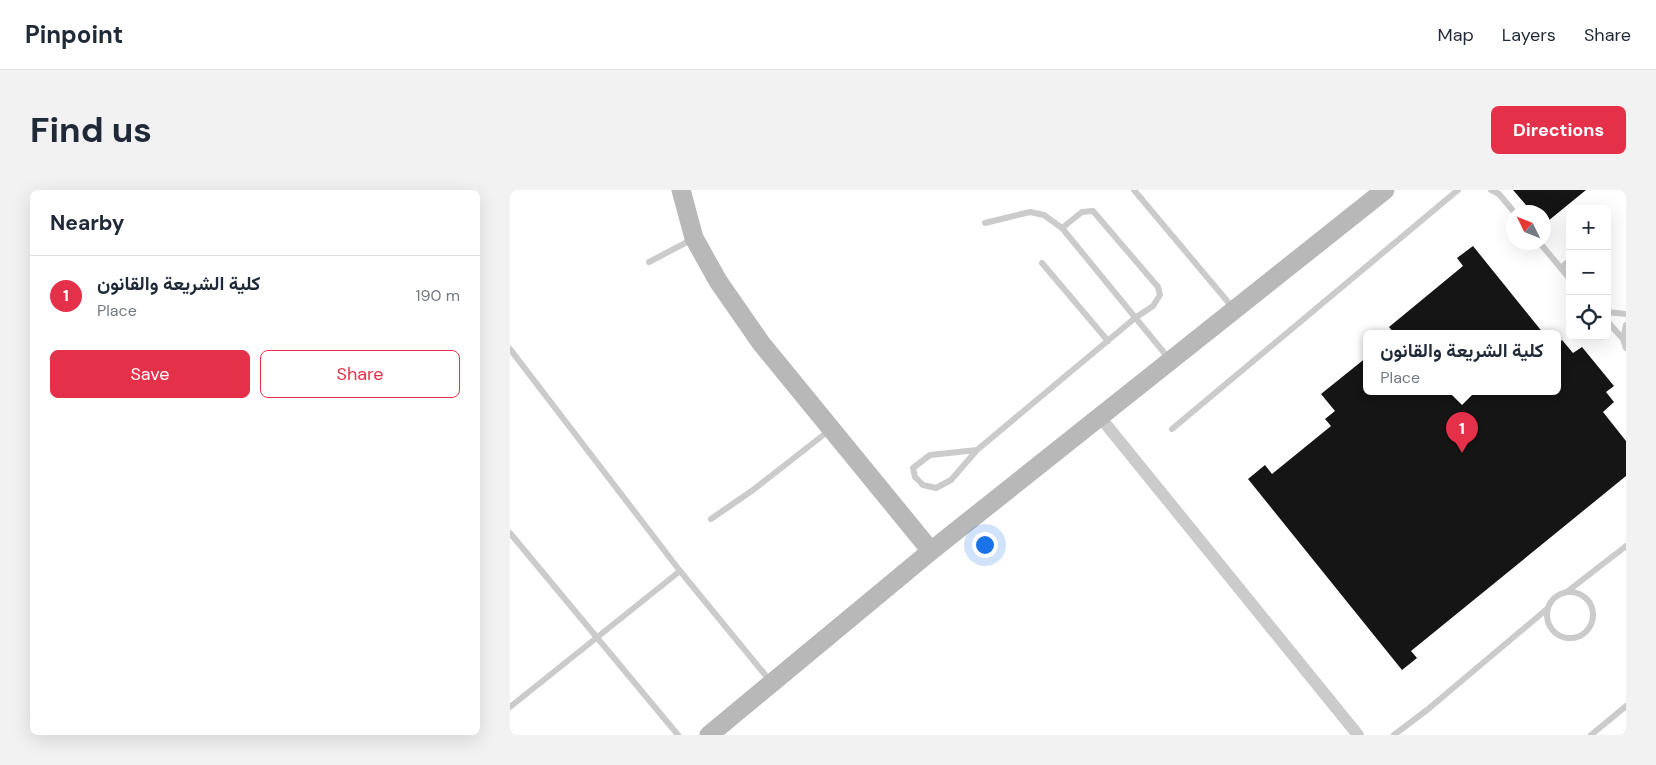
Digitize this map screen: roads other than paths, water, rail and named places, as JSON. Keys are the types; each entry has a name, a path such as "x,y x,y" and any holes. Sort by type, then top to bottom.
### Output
{"street":[{"path":"681,190 694,238 718,281 761,343 931,551"},
{"path":"709,735 931,551 1385,190"},
{"path":"1100,417 1358,735"}],"lane":[{"path":"1134,190 1235,310"},
{"path":"1172,429 1458,190"},
{"path":"1491,190 1499,194 1508,205"},
{"path":"977,450 930,455 913,468 915,477 923,485 936,488 951,480 977,450 1135,318 1153,306 1160,295 1158,287 1093,211 1082,212 1062,228"},
{"path":"985,223 1030,212 1044,215 1062,228 1171,360"},
{"path":"649,262 694,238"},
{"path":"1545,250 1566,275"},
{"path":"1042,263 1108,341"},
{"path":"1560,268 1566,263"},
{"path":"1611,312 1626,314"},
{"path":"1611,325 1623,338 1626,348"},
{"path":"1623,338 1626,326"},
{"path":"510,349 680,571 772,683"},
{"path":"711,519 753,490 832,428"},
{"path":"510,533 678,735"},
{"path":"1568,591 1582,595 1588,600 1592,606 1593,620 1585,633 1572,638 1564,638 1552,630 1548,624 1546,616 1550,602 1555,597 1568,591 1626,546"},
{"path":"510,707 680,571"},
{"path":"1394,735 1547,609"},
{"path":"1591,735 1626,706"}],"place":[{"name":"كلية الشريعة والقانون","path":"1462,453"}]}
